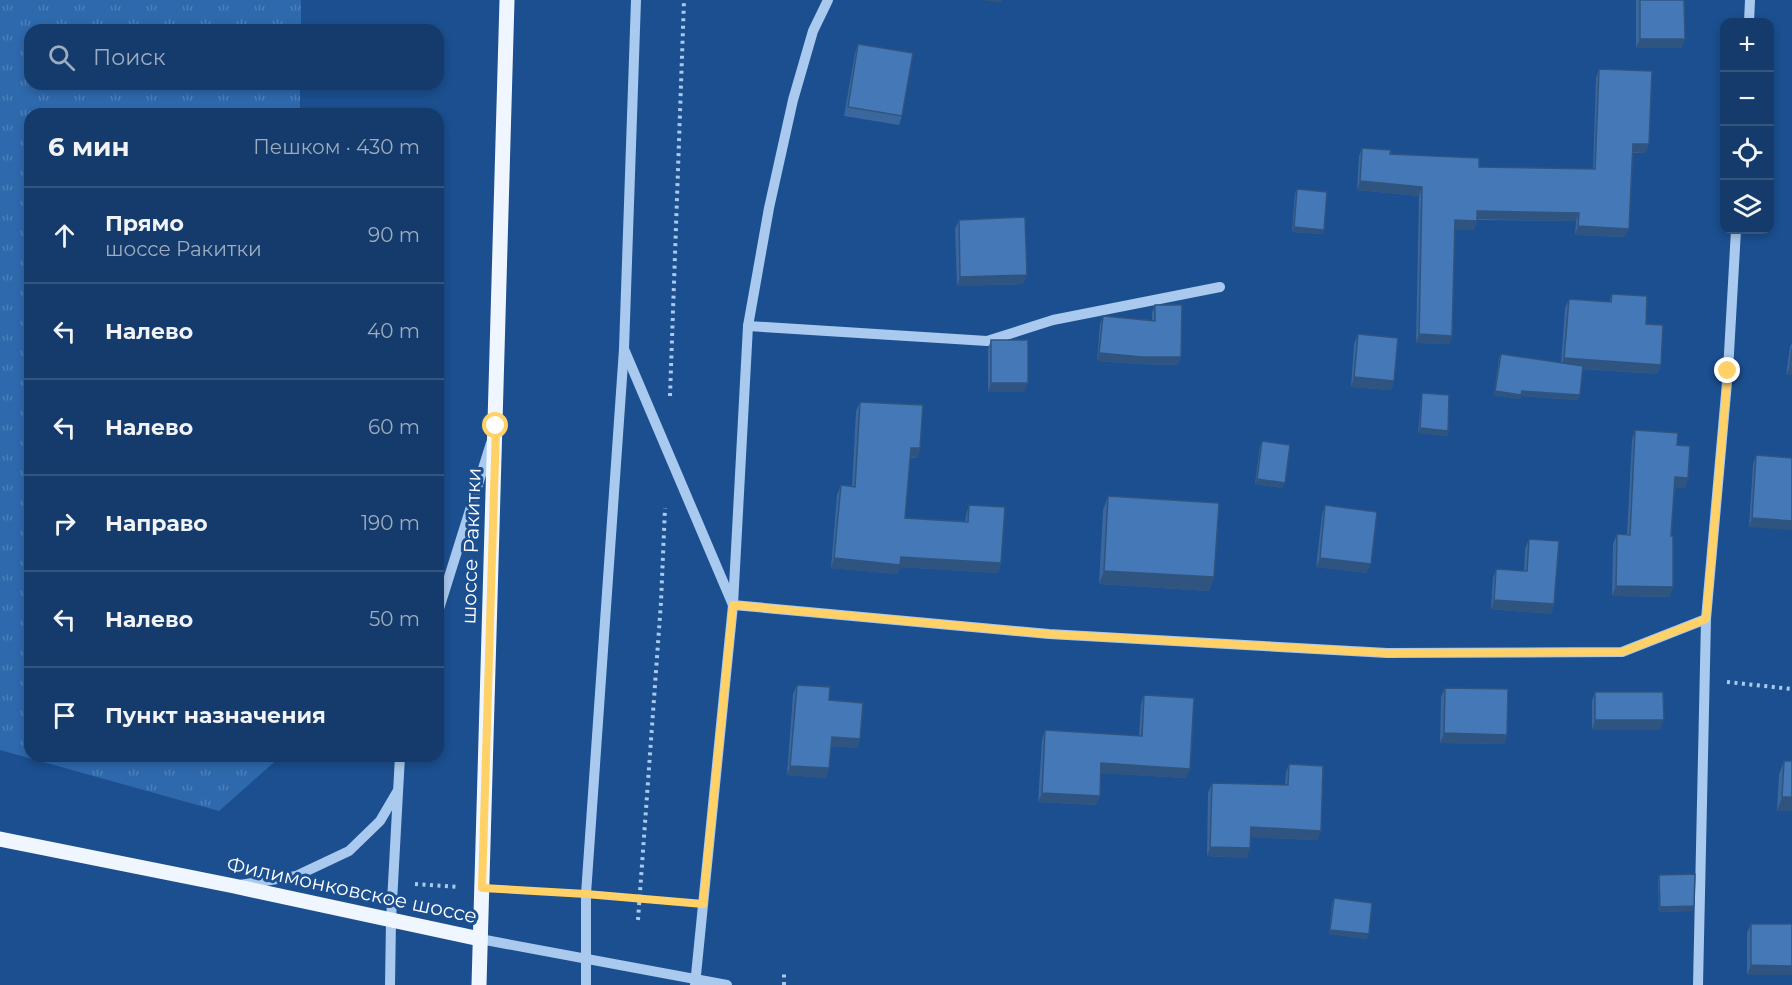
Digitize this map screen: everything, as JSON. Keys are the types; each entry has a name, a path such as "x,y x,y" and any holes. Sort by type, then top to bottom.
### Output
{"main road":[{"name":"шоссе Ракитки","path":"479,985 507,0"},
{"name":"Филимонковское шоссе","path":"0,839 480,939"}],"street":[{"path":"586,985 586,894 624,349 636,0"},
{"path":"696,982 733,605 748,326 769,208 794,100 813,31 828,0"},
{"path":"1749,18 1750,0"},
{"path":"1698,985 1706,619 1728,371 1736,234"},
{"path":"748,326 987,341 1053,320 1220,287"},
{"path":"624,349 733,605"},
{"path":"444,593 496,426"},
{"path":"733,605 1048,634 1387,653 1622,652 1706,619"},
{"path":"390,985 391,920 400,762"},
{"path":"234,886 296,876 348,851 380,821 398,790"},
{"name":"Филимонковское шоссе","path":"480,939 586,958 696,982 728,985"}],"path":[{"path":"1704,680 1792,689"},
{"path":"393,883 586,894 703,904"},
{"path":"784,974 784,985"}],"green space":[{"path":"0,0 301,0 301,24 24,24 24,90 300,90 300,108 24,108 24,757 0,750"},
{"path":"43,762 274,762 219,811"}],"building":[{"path":"1640,0 1684,0 1685,39 1640,39"},
{"path":"858,44 913,53 902,116 848,107"},
{"path":"1599,69 1652,71 1649,144 1633,144 1629,229 1578,226 1579,213 1477,211 1477,221 1455,220 1452,336 1419,334 1422,187 1360,181 1362,148 1391,150 1390,154 1479,158 1479,167 1595,169"},
{"path":"1297,189 1327,192 1324,230 1294,227"},
{"path":"1025,217 1027,275 960,277 959,220"},
{"path":"1612,294 1647,296 1646,324 1663,325 1661,365 1564,358 1569,299 1611,302"},
{"path":"1155,305 1182,305 1181,357 1142,357 1099,353 1103,316 1155,321"},
{"path":"1358,334 1398,338 1394,381 1354,377"},
{"path":"991,340 1028,340 1028,383 991,383"},
{"path":"1501,354 1583,366 1580,395 1522,391 1521,395 1495,391"},
{"path":"1422,393 1449,395 1448,431 1420,428"},
{"path":"860,402 923,405 920,448 911,448 905,518 968,522 969,505 1005,507 1001,563 901,557 900,565 834,558 841,485 855,487"},
{"path":"1635,430 1678,433 1677,445 1690,446 1688,478 1675,477 1671,536 1673,536 1673,587 1616,586 1617,534 1630,535"},
{"path":"1262,441 1290,445 1285,483 1257,479"},
{"path":"1756,455 1792,458 1792,521 1752,518"},
{"path":"1108,496 1219,503 1214,577 1104,571"},
{"path":"1325,505 1377,512 1371,564 1320,558"},
{"path":"1529,539 1559,541 1554,604 1494,600 1496,569 1527,571"},
{"path":"797,685 830,687 829,700 863,703 860,739 832,737 829,768 790,766"},
{"path":"1445,688 1508,689 1507,735 1444,733"},
{"path":"1595,692 1663,692 1664,720 1595,720"},
{"path":"1144,695 1194,698 1190,769 1101,763 1100,796 1042,793 1045,730 1142,736"},
{"path":"1784,761 1792,761 1792,797 1782,797"},
{"path":"1289,764 1323,766 1321,831 1251,827 1250,848 1210,847 1212,783 1288,785"},
{"path":"1695,874 1694,906 1660,907 1659,875"},
{"path":"1334,898 1372,903 1369,934 1330,930"},
{"path":"1751,924 1792,924 1792,966 1751,965"}],"route":[{"path":"496,426 482,888 703,904 733,605 1048,634 1387,653 1622,652 1706,619 1728,371"}]}
